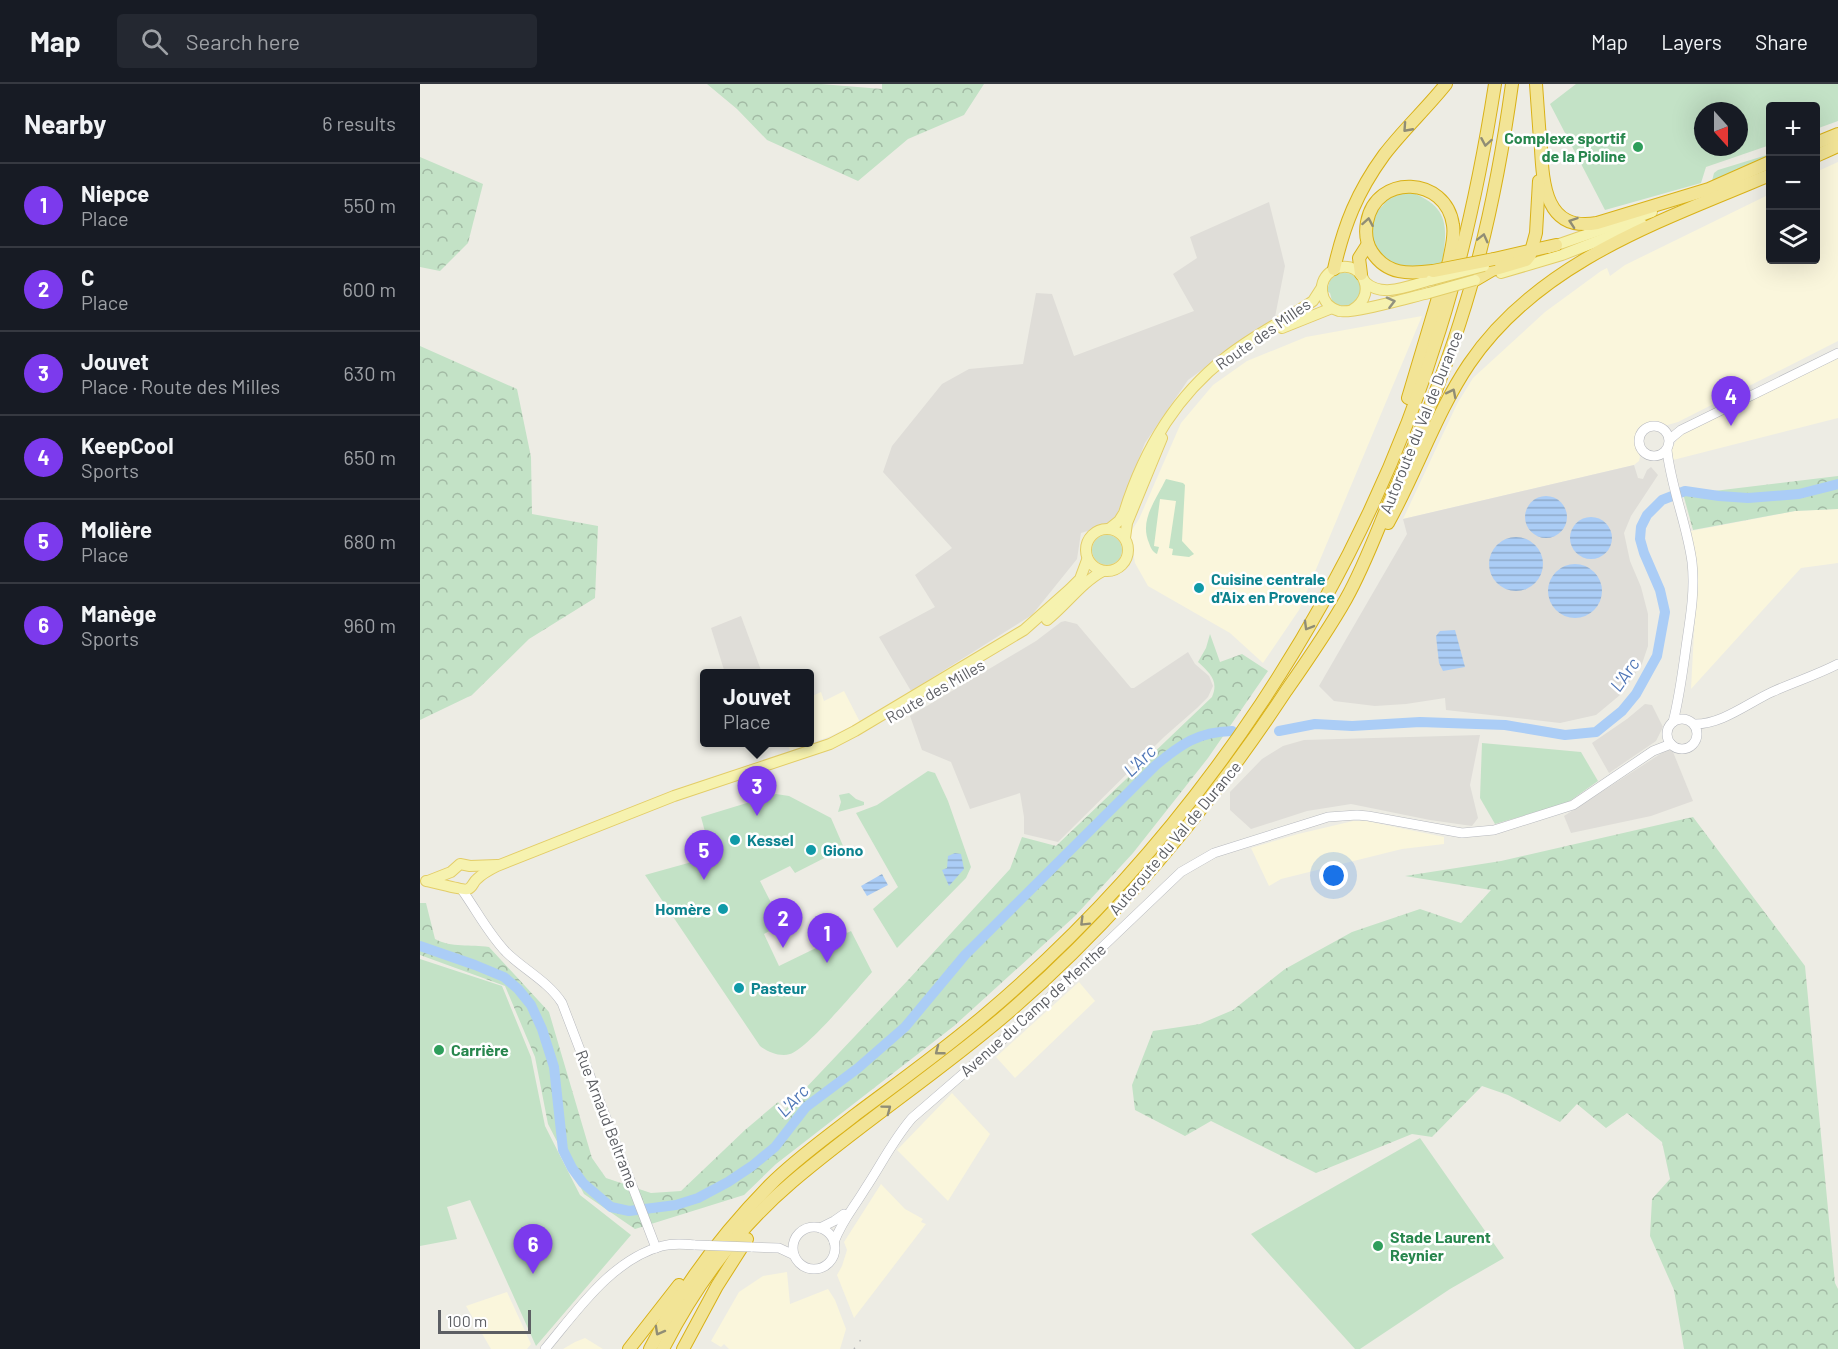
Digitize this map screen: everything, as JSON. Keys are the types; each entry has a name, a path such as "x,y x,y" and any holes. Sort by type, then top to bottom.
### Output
{"highway":[{"path":"1334,269 1342,234 1363,188 1385,154 1446,84"},
{"name":"Autoroute du Val de Durance","path":"650,1349 677,1300 699,1269 724,1237 771,1185 816,1145 985,1015 1049,957 1136,866 1182,812 1248,723 1290,658 1346,556 1397,446 1440,329 1471,215 1495,84"},
{"name":"Autoroute du Val de Durance","path":"663,1349 696,1291 741,1234 792,1181 957,1056 1059,967 1110,917 1182,835 1267,721 1349,595 1421,431 1460,324 1488,220 1512,84"},
{"path":"1536,84 1546,193 1557,214 1575,224 1597,223 1709,189 1766,164"},
{"path":"1531,253 1536,233 1540,133"},
{"path":"1820,141 1838,134"},
{"path":"1820,154 1838,146"},
{"path":"1349,595 1398,504 1454,389 1477,352 1506,319 1560,274 1605,247 1766,177"},
{"path":"1346,556 1394,436 1423,352 1449,261 1454,233 1452,219 1440,199 1427,189 1409,186 1397,189 1382,195 1372,207 1366,226 1368,244 1377,259 1393,270 1432,275 1493,267 1556,246"},
{"path":"1363,278 1358,266 1359,258 1368,244"},
{"path":"1475,280 1493,267"},
{"path":"683,1349 717,1286 746,1241 775,1207 840,1144"},
{"path":"628,1349 703,1254 771,1185"}],"main road":[{"path":"1493,267 1562,255 1766,177"},
{"path":"1556,246 1608,229 1709,189"},
{"path":"1432,275 1386,291 1377,290 1348,268 1334,269 1325,278 1322,287 1324,298 1332,308 1338,311 1429,293 1475,280"},
{"path":"1352,310 1363,301 1365,295 1363,278"},
{"name":"Route des Milles","path":"1111,529 1124,513 1149,448 1176,406 1195,384 1234,351 1313,301 1322,287"},
{"name":"Route des Milles","path":"1125,538 1127,523 1164,433 1181,406 1199,386 1231,359 1287,325 1332,308"},
{"path":"1729,714 1697,736 1694,744 1687,748 1677,748 1669,739 1678,701 1693,589 1692,562 1670,471 1667,450 1670,439 1681,430 1838,353"},
{"path":"1667,450 1656,456 1647,455 1639,445 1640,435 1650,426 1658,426 1665,430 1681,430"},
{"path":"1665,430 1670,439"},
{"path":"1656,456 1670,471"},
{"path":"1111,529 1125,538 1128,552 1124,563 1113,570 1103,571 1094,567 1087,560 1085,548 1089,539 1101,530 1111,529"},
{"name":"Route des Milles","path":"747,773 830,744 1024,630 1052,607 1080,579 1087,560"},
{"name":"Route des Milles","path":"497,866 674,796 747,773 797,761 859,736 1030,633 1060,610 1090,578 1103,571"},
{"path":"1673,722 1690,721 1703,724 1838,664"},
{"path":"1678,701 1697,736"},
{"name":"Avenue du Camp de Menthe","path":"834,1242 849,1211 864,1192 901,1131 912,1118 1030,1016 1181,872 1203,857 1313,821 1342,816 1368,816 1462,833 1494,830 1573,805 1669,739"},
{"path":"423,882 451,872 460,864 497,866"},
{"path":"470,866 475,873 477,914"},
{"path":"423,882 458,888 474,882 497,866"},
{"path":"451,872 450,879 477,914"},
{"name":"Rue Arnaud Beltrame","path":"477,914 507,952 554,992 562,1003 654,1244"},
{"name":"Avenue du Camp de Menthe","path":"820,1228 849,1211"},
{"path":"779,1248 804,1229 820,1228 827,1232 834,1242 832,1259 820,1268 811,1269 802,1266 794,1255 796,1236"},
{"path":"544,1349 606,1279 654,1244 779,1248 794,1255"}],"shaded area":[{"path":"1838,162 1838,341 1678,422 1664,426 1654,422 1638,428 1635,438 1640,457 1634,465 1403,519 1457,404 1473,378 1545,312 1601,271 1607,268 1610,276 1625,265 1766,196 1766,264 1820,264 1820,170"},
{"path":"1269,202 1285,266 1275,317 1188,380 1145,443 1115,519 1107,525 1081,533 1077,559 1032,615 911,691 879,637 935,607 915,575 952,548 883,472 892,446 942,384 969,369 1023,364 1036,293 1052,294 1074,356 1194,311 1173,274 1197,258 1190,237"},
{"path":"1422,316 1299,610 1263,663 1230,633 1148,586 1135,563 1130,533 1139,519 1181,423 1213,385 1247,361 1306,337"},
{"path":"1838,358 1838,418 1673,460 1671,449 1686,431"},
{"path":"1634,465 1638,478 1643,479 1651,467 1658,475 1631,516 1624,533 1630,561 1641,587 1648,614 1648,646 1642,664 1620,695 1596,715 1560,723 1446,710 1445,698 1375,706 1334,701 1319,686 1407,534 1403,519"},
{"path":"1838,509 1838,563 1801,568 1691,689 1697,576 1691,531 1795,511"},
{"path":"741,616 761,669 724,669 711,628"},
{"path":"1065,621 1077,624 1131,688 1188,652 1195,664 1209,676 1213,686 1208,697 1164,737 1058,842 1024,834 1020,793 970,809 951,762 922,750 910,716 1036,641"},
{"path":"844,691 860,722 814,742 814,695 821,692 824,701"},
{"path":"1645,704 1652,705 1663,727 1656,741 1609,773 1592,743"},
{"path":"1480,735 1470,785 1478,818 1472,826 1351,804 1307,811 1251,829 1230,810 1230,792 1262,759 1283,746 1304,740"},
{"path":"788,747 801,747 790,751"},
{"path":"1668,749 1673,752 1693,801 1651,816 1571,833 1564,816"},
{"path":"1353,821 1366,821 1444,837 1444,844 1402,849 1281,879 1269,886 1251,848"},
{"path":"1079,982 1095,1001 1015,1078 996,1057"},
{"path":"952,1093 990,1134 948,1201 897,1150"},
{"path":"881,1184 905,1209 923,1219 921,1222 926,1224 854,1318 837,1275 847,1250 844,1242"},
{"path":"787,1272 790,1304 828,1289 835,1300 846,1329 840,1349 729,1349 724,1344 721,1347 711,1341 739,1292 763,1276"},
{"path":"507,1292 531,1344 527,1349 491,1349 466,1306"},
{"path":"585,1338 603,1349 563,1349 575,1342"}],"green space":[{"path":"707,84 821,84 882,89 882,84 984,84 964,115 908,139 858,181 767,140 737,109"},
{"name":"Complexe sportif de la Pioline","path":"1576,84 1838,84 1838,121 1820,128 1820,102 1766,102 1766,146 1748,153 1748,102 1694,102 1694,156 1738,156 1706,167 1701,183 1605,210 1550,104"},
{"path":"1766,155 1766,161 1712,181 1714,173"},
{"path":"420,157 483,184 468,243 440,271 420,267"},
{"path":"1408,191 1431,203 1443,218 1445,238 1442,263 1417,270 1388,262 1374,246 1371,227 1377,212 1389,198"},
{"path":"1339,273 1350,274 1357,278 1360,286 1360,294 1350,306 1342,306 1332,301 1327,291 1330,280"},
{"path":"420,346 517,389 531,457 532,514 598,526 595,598 529,639 472,695 420,720"},
{"path":"1838,476 1838,509 1795,511 1693,530 1682,490 1714,491"},
{"path":"1166,479 1185,485 1182,541 1194,554 1189,557 1172,555 1173,549 1169,548 1176,501 1160,499 1154,546 1159,547 1157,554 1151,549 1146,535 1147,518"},
{"path":"1107,535 1113,536 1121,544 1121,556 1113,564 1107,565 1101,564 1093,556 1092,550 1093,544 1101,536"},
{"path":"1210,634 1220,662 1242,654 1268,671 1208,758 1133,853 1075,916 954,1026 776,1164 744,1195 635,1229 584,1194 548,1124 535,1057 505,986 420,955 420,903 426,903 435,939 454,945 489,947 549,1012 592,1158 606,1178 651,1193 681,1191 778,1102 784,1111 1010,869 1022,837 1056,846 1212,697 1214,682 1210,674 1198,662 1206,648"},
{"path":"1482,743 1581,752 1598,781 1567,803 1495,824 1480,798"},
{"path":"928,771 935,773 948,801 971,867 966,878 897,948 873,909 898,887 856,813 877,805"},
{"path":"849,793 864,802 864,805 838,812 841,802 839,795"},
{"path":"776,794 789,796 831,818 844,848 795,873 790,866 760,881 782,924 764,934 779,966 851,931 872,972 808,1042 798,1050 786,1055 774,1053 760,1046 645,875 699,860 710,850 701,817"},
{"path":"1693,817 1805,966 1835,1283 1838,1289 1838,1349 1684,1349 1674,1290 1650,1236 1652,1199 1670,1179 1662,1142 1627,1113 1606,1128 1577,1104 1560,1122 1508,1095 1482,1086 1432,1137 1412,1134 1316,1173 1211,1121 1185,1136 1135,1110 1132,1085 1153,1031 1200,1024 1233,1010 1285,969 1352,932 1420,909 1461,923 1491,890 1405,876 1501,861"},
{"path":"420,959 502,986 531,1057 545,1126 580,1195 631,1235 536,1346 470,1200 447,1207 457,1239 420,1246"},
{"name":"Stade Laurent Reynier","path":"1420,1138 1504,1258 1450,1289 1360,1349 1355,1349 1251,1234"}],"water":[{"path":"1546,496 1554,497 1561,502 1566,509 1566,525 1561,532 1554,537 1546,538 1538,537 1531,532 1526,525 1525,517 1526,509 1531,502 1538,497"},
{"path":"1591,517 1599,518 1606,523 1611,530 1611,546 1606,553 1599,558 1591,559 1583,558 1576,553 1571,546 1570,538 1571,530 1576,523 1583,518"},
{"path":"1516,537 1526,539 1535,545 1541,554 1543,564 1541,574 1535,583 1526,589 1516,591 1506,589 1497,583 1491,574 1489,564 1491,554 1497,545 1506,539"},
{"path":"1575,564 1585,566 1594,572 1600,581 1602,591 1600,601 1594,610 1585,616 1575,618 1565,616 1556,610 1550,601 1548,591 1550,581 1556,572 1565,566"},
{"path":"1455,630 1465,667 1443,671 1439,663 1436,636 1440,631"},
{"path":"955,853 961,854 964,869 949,886 942,870 947,868 948,856"},
{"path":"882,874 888,885 867,896 861,886"}],"waterway":[{"name":"L'Arc","path":"1279,731 1315,724 1352,726 1420,722 1505,725 1565,735 1596,732 1622,711 1636,694 1657,656 1665,612 1660,590 1640,539 1641,527 1647,515 1662,500 1685,491 1748,498 1799,494 1838,484"},
{"name":"L'Arc","path":"420,946 504,977 531,1005 542,1029 554,1067 563,1150 583,1183 611,1207 629,1211 676,1205 698,1198 728,1182 775,1147 806,1107 858,1068 905,1027 965,955 1156,765 1191,740 1209,734 1232,731"}],"railway":[{"path":"854,1349 865,1334"}],"place":[{"name":"Complexe sportif de la Pioline","path":"1638,147"},
{"name":"KeepCool","path":"1731,426"},
{"name":"Cuisine centrale d'Aix en Provence","path":"1199,588"},
{"name":"Jouvet","path":"757,816"},
{"name":"Kessel","path":"735,840"},
{"name":"Giono","path":"811,850"},
{"name":"Molière","path":"704,880"},
{"name":"Homère","path":"723,909"},
{"name":"C","path":"783,948"},
{"name":"Niepce","path":"827,963"},
{"name":"Pasteur","path":"739,988"},
{"name":"Carrière","path":"439,1050"},
{"name":"Stade Laurent Reynier","path":"1378,1246"},
{"name":"Manège","path":"533,1274"}]}
